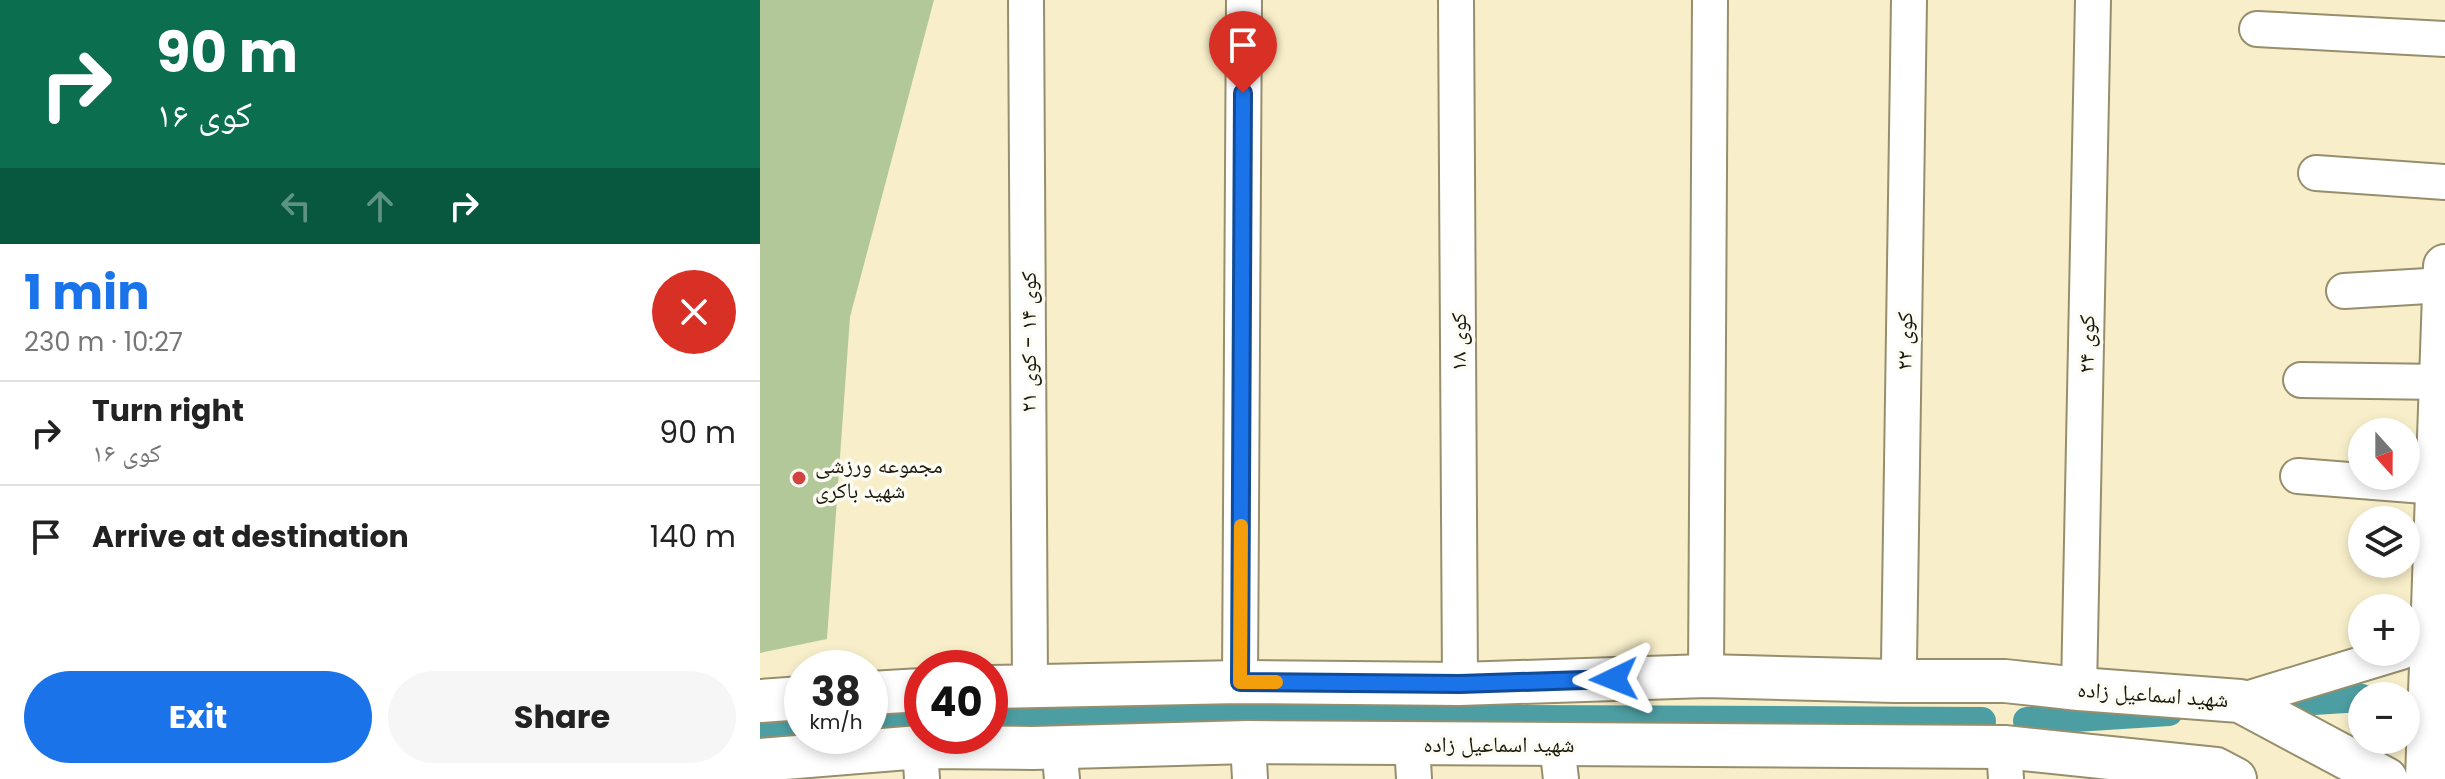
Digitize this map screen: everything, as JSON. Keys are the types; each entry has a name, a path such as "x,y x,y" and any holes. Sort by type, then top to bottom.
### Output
{"street":[{"name":"کوی ۱۴ - کوی ۲۱","path":"1010,686 1026,0"},
{"path":"1240,682 1244,0"},
{"name":"کوی ۱۸","path":"1456,0 1460,684"},
{"path":"1706,676 1710,0"},
{"name":"کوی ۲۲","path":"1895,681 1899,663 1909,0"},
{"name":"کوی ۲۴","path":"2079,689 2093,0"},
{"path":"2257,29 2445,39"},
{"path":"2316,173 2445,182"},
{"path":"2420,629 2440,573 2437,487 2445,266"},
{"path":"2344,291 2444,285"},
{"path":"2301,380 2441,382"},
{"path":"2298,476 2437,487"},
{"path":"2240,701 2356,666"},
{"path":"2415,666 2427,779"},
{"name":"شهید اسماعیل زاده","path":"1010,686 1240,682 1460,684 1706,676 2005,681 2240,701 2386,779"},
{"path":"2005,681 2005,763"},
{"path":"760,701 784,699"},
{"name":"شهید اسماعیل زاده","path":"760,760 921,763 2005,763 2216,769 2235,779"}],"green space":[{"name":"مجموعه ورزشی شهید باکری","path":"760,0 934,0 850,317 827,639 760,653"}],"waterway":[{"path":"2280,703 2348,699"},
{"path":"2027,721 2169,712"},
{"path":"1008,714 1982,721"},
{"path":"888,723 904,721"},
{"path":"760,734 784,732"}],"slow traffic":[{"path":"1241,526 1240,682 1276,682"}],"place":[{"name":"مجموعه ورزشی شهید باکری","path":"799,478"}],"route":[{"path":"1243,93 1240,682 1460,684 1614,679"}]}
